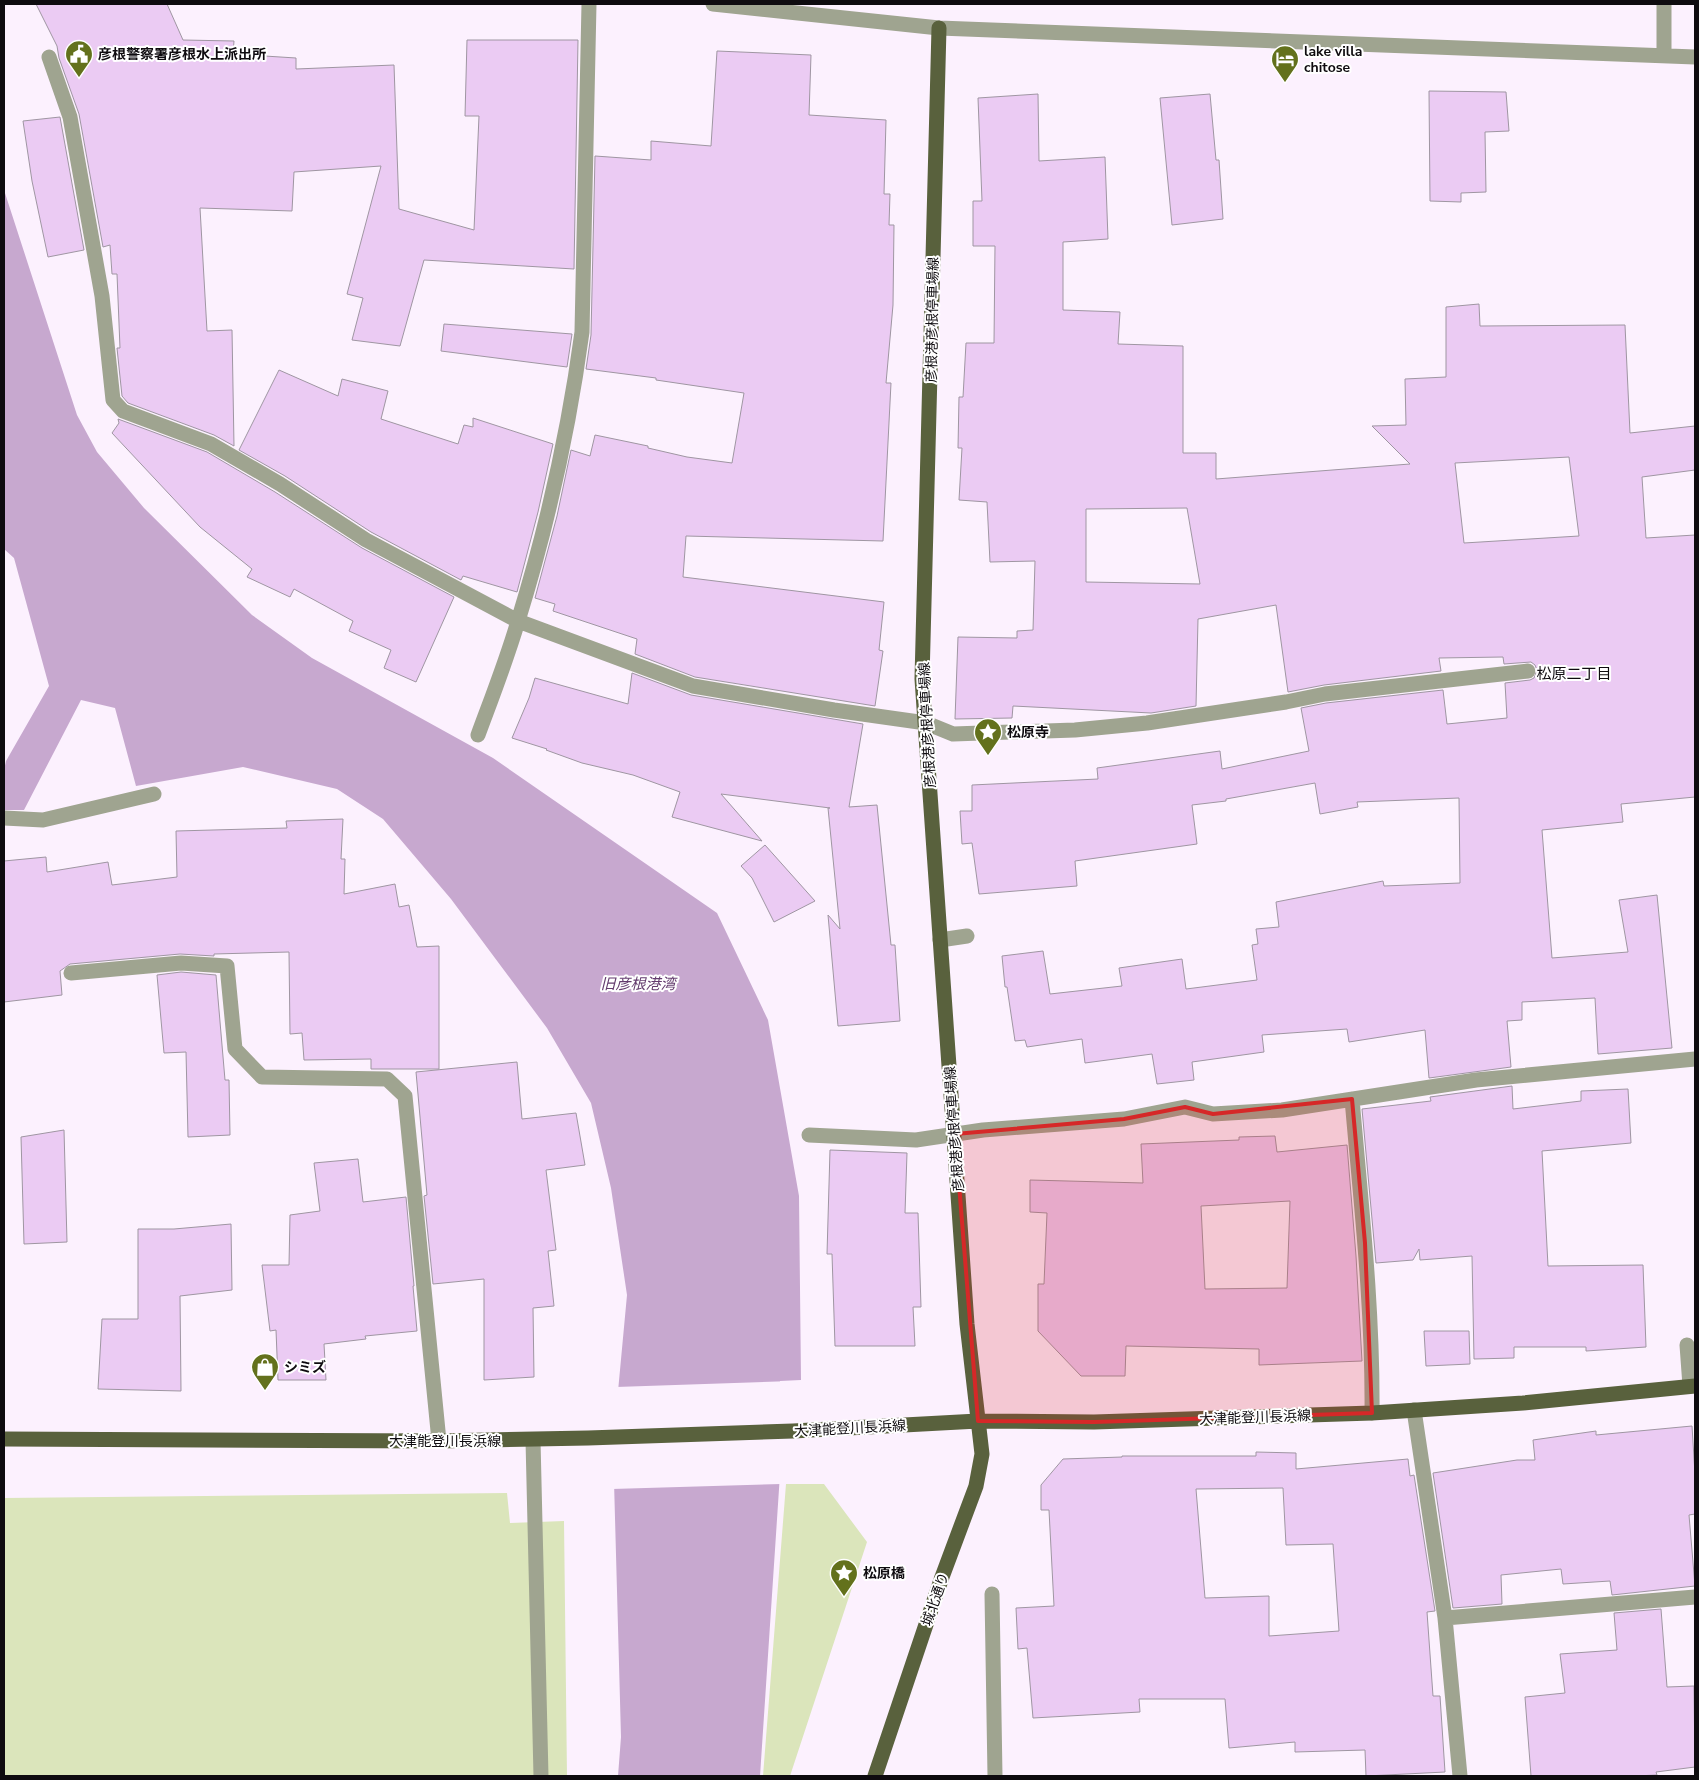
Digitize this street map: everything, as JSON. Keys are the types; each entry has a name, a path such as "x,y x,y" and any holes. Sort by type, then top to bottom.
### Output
{"main road":[{"name":"彦根港彦根停車場線","path":"940,28 922,679 967,1324 978,1420"},
{"name":"大津能登川長浜線","path":"4,1439 439,1442 533,1440 793,1431 978,1420 1094,1422 1372,1413 1522,1402 1692,1386"},
{"name":"城北通り","path":"875,1776 942,1577 976,1486 982,1454 978,1420"}],"street":[{"path":"478,735 518,621 552,495 576,374 582,332 589,4"},
{"path":"713,4 940,28 1695,57"},
{"path":"1664,4 1664,56"},
{"path":"49,56 70,117 102,296 113,400 123,411 211,444 280,484 366,540 518,621 693,686 834,710 926,723 953,734 1075,730 1147,723 1286,702 1325,694 1528,671"},
{"path":"4,818 43,820 154,794"},
{"path":"940,940 966,936"},
{"path":"71,973 181,963 226,966 235,1049 262,1077 387,1079 406,1096 439,1442"},
{"path":"809,1135 916,1140 984,1130 1124,1119 1185,1107 1213,1114 1282,1110 1476,1080 1695,1059"},
{"path":"1352,1099 1365,1243 1372,1413"},
{"path":"1687,1345 1692,1386"},
{"path":"1414,1410 1445,1618 1460,1776"},
{"path":"533,1440 541,1776"},
{"path":"992,1594 994,1776"},
{"path":"1445,1618 1695,1597"}],"highlighted area":[{"path":"1352,1099 1365,1243 1372,1413 1094,1422 978,1421 955,1134 1124,1119 1185,1107 1213,1114"}],"green space":[{"path":"786,1484 824,1484 867,1542 790,1776 763,1776"},
{"path":"507,1493 510,1523 564,1521 567,1776 4,1776 4,1498"}],"water":[{"name":"旧彦根港湾","path":"4,190 77,415 97,452 144,508 252,615 312,658 493,758 717,913 768,1020 799,1196 801,1380 780,1381 780,1474 760,1776 618,1776 621,1737 613,1445 627,1295 611,1188 591,1103 547,1028 451,899 383,819 337,789 243,767 136,786 115,708 81,700 24,810 4,810 4,770 6,761 49,686 14,558 4,549"}],"pier":[{"path":"792,1381 792,1383 782,1384 781,1484 612,1489 610,1445 616,1387"}],"building":[{"path":"36,4 167,4 183,40 234,41 233,54 296,58 296,69 394,65 399,209 474,230 479,116 465,116 467,40 578,40 574,269 424,260 400,346 352,340 363,298 347,294 381,166 294,172 292,211 200,208 207,331 232,330 234,446 214,435 128,403 122,396 117,348 120,348 117,274 112,274 110,245 103,247 79,114 59,58 57,46"},
{"path":"717,51 811,55 809,115 886,120 884,194 890,194 889,225 894,225 893,305 886,383 891,383 883,541 686,536 683,577 884,602 879,650 883,651 875,706 695,677 635,654 637,639 553,611 555,604 535,598 557,516 571,450 590,456 595,435 648,446 648,448 687,457 732,463 744,393 656,380 656,378 586,369 591,335 595,156 651,160 651,141 711,146"},
{"path":"1429,91 1506,92 1509,131 1485,132 1486,192 1461,193 1461,202 1430,201"},
{"path":"1038,94 1039,161 1105,157 1108,239 1063,242 1063,310 1120,312 1118,344 1183,346 1183,453 1216,453 1216,479 1410,464 1372,426 1406,425 1405,379 1446,377 1446,307 1479,304 1480,326 1625,325 1630,433 1695,426 1695,470 1642,477 1646,538 1695,535 1695,797 1621,804 1623,822 1542,830 1552,958 1628,952 1619,900 1657,895 1672,1048 1598,1054 1595,998 1522,1002 1522,1020 1507,1021 1511,1067 1429,1078 1425,1030 1349,1042 1347,1029 1262,1035 1264,1052 1192,1062 1194,1080 1157,1084 1152,1054 1085,1063 1082,1039 1027,1047 1025,1040 1015,1041 1007,987 1005,987 1002,956 1043,951 1050,994 1122,986 1119,968 1182,959 1186,989 1257,980 1252,945 1258,944 1256,929 1279,927 1276,902 1383,881 1384,886 1460,883 1459,798 1357,802 1358,807 1320,814 1315,783 1226,799 1226,801 1192,805 1197,844 1075,861 1077,886 979,894 972,843 962,844 960,811 972,811 972,785 1098,779 1097,768 1220,751 1222,769 1309,751 1301,708 1326,703 1443,690 1447,724 1507,718 1505,683 1530,680 1534,678 1537,670 1531,662 1504,664 1503,657 1439,658 1441,671 1324,685 1288,692 1276,605 1198,619 1196,706 1151,713 1013,706 1012,718 955,719 958,637 1017,638 1017,631 1033,630 1035,561 990,562 987,502 959,500 962,448 958,448 959,397 963,397 966,343 994,343 995,246 973,246 973,201 982,201 978,98","holes":["1569,457 1579,536 1464,543 1455,463","1187,508 1200,584 1086,582 1086,509"]},
{"path":"1210,94 1216,160 1219,160 1223,219 1172,225 1160,98"},
{"path":"60,117 84,250 48,257 32,181 23,121"},
{"path":"444,324 572,334 567,367 441,351"},
{"path":"279,370 338,396 342,379 388,391 381,419 458,444 464,425 473,427 473,418 553,444 517,592 463,576 461,580 371,532 285,476 239,450"},
{"path":"118,419 207,452 275,492 362,548 454,597 416,682 384,668 391,650 349,631 353,621 294,589 290,597 247,577 252,569 200,527 112,433 119,423"},
{"path":"632,673 691,695 863,724 849,807 877,805 891,945 895,945 900,1021 838,1026 828,915 840,929 828,808 830,808 721,794 762,841 672,817 680,792 633,775 582,763 512,738 529,698 535,678 628,704"},
{"path":"343,819 341,859 345,859 344,894 395,884 399,907 409,905 417,947 439,946 439,1069 371,1069 371,1059 304,1060 302,1033 290,1034 289,952 214,954 214,956 180,954 70,964 60,971 62,995 4,1002 4,861 46,857 47,872 108,862 112,885 177,877 176,831 287,828 286,821"},
{"path":"765,845 815,901 774,922 752,878 741,866"},
{"path":"181,972 216,975 225,1080 229,1080 230,1135 188,1137 186,1052 164,1053 157,975"},
{"path":"517,1062 522,1119 576,1113 585,1165 546,1170 556,1250 548,1251 554,1306 533,1308 534,1377 484,1380 484,1279 433,1284 424,1196 427,1195 416,1072"},
{"path":"1512,1086 1513,1109 1581,1101 1581,1091 1628,1089 1631,1143 1542,1151 1548,1266 1643,1265 1646,1347 1586,1351 1586,1347 1514,1347 1514,1358 1474,1359 1472,1256 1420,1260 1419,1249 1413,1260 1376,1263 1362,1109 1431,1101 1430,1097"},
{"path":"64,1130 67,1242 24,1244 21,1137"},
{"path":"1275,1136 1277,1152 1347,1145 1362,1361 1259,1365 1259,1349 1126,1346 1125,1376 1081,1376 1038,1331 1038,1284 1044,1284 1047,1213 1030,1212 1030,1180 1143,1183 1141,1144 1239,1140 1239,1137","holes":["1290,1201 1287,1288 1205,1289 1201,1206"]},
{"path":"830,1150 907,1153 905,1213 918,1213 921,1307 913,1307 915,1346 835,1346 832,1254 827,1254"},
{"path":"358,1159 363,1202 406,1197 417,1331 365,1336 366,1339 324,1344 326,1380 278,1380 276,1330 270,1331 262,1265 289,1265 290,1215 320,1211 314,1163"},
{"path":"231,1224 232,1290 180,1296 181,1391 98,1389 102,1319 138,1319 138,1229 174,1229"},
{"path":"1424,1331 1469,1331 1470,1364 1426,1366"},
{"path":"1692,1426 1695,1514 1689,1515 1695,1586 1612,1595 1610,1581 1563,1584 1561,1569 1501,1575 1502,1604 1453,1608 1433,1473 1517,1460 1535,1460 1533,1440 1596,1431 1596,1435"},
{"path":"1256,1452 1296,1453 1296,1469 1408,1459 1410,1476 1414,1475 1435,1611 1427,1612 1433,1696 1440,1696 1445,1772 1366,1776 1365,1750 1295,1752 1295,1742 1229,1748 1225,1699 1139,1699 1140,1712 1033,1718 1027,1648 1018,1649 1016,1608 1054,1606 1049,1510 1041,1510 1041,1485 1063,1459 1122,1456 1256,1456","holes":["1283,1488 1286,1545 1333,1544 1339,1631 1269,1636 1269,1596 1205,1598 1196,1489"]},
{"path":"1661,1609 1667,1687 1694,1686 1695,1767 1656,1772 1657,1775 1531,1776 1525,1697 1565,1693 1560,1654 1617,1650 1614,1613"}],"place":[{"name":"彦根警察署彦根水上派出所","path":"79,78"},
{"name":"lake villa chitose","path":"1285,83"},
{"name":"松原寺","path":"988,756"},
{"name":"シミズ","path":"265,1391"},
{"name":"松原橋","path":"844,1597"}],"district":[{"name":"松原二丁目","path":"1574,674"}]}
